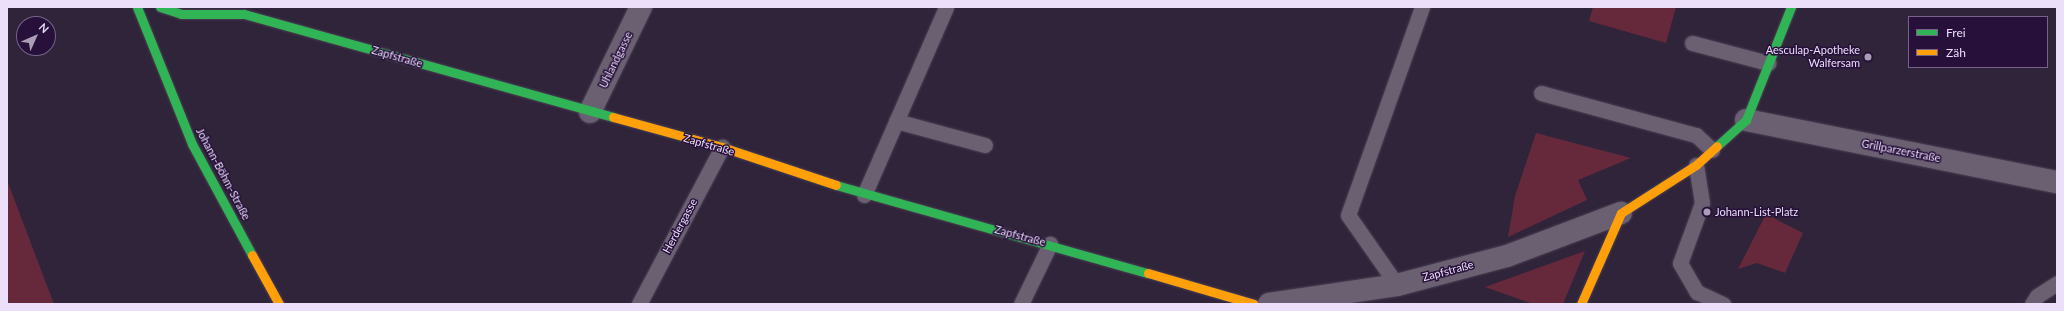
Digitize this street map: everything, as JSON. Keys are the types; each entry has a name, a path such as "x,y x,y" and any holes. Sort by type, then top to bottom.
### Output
{"street":[{"name":"Johann-Böhm-Straße","path":"137,7 192,144 279,304"},
{"name":"Zapfstraße","path":"160,7 181,14 244,14 590,112 722,147 864,195 1050,244 1227,300 1254,304"},
{"name":"Uhlandgasse","path":"590,112 641,7"},
{"path":"1581,304 1621,213 1696,165 1746,120 1791,7"},
{"name":"Grillparzerstraße","path":"1746,120 2057,182"},
{"name":"Zapfstraße","path":"1269,304 1397,285 1507,256 1621,213"}],"lane":[{"path":"864,195 946,7"},
{"path":"1397,285 1348,215 1422,7"},
{"path":"1692,43 1768,63"},
{"path":"1542,93 1696,135 1712,150"},
{"path":"896,121 985,145"},
{"name":"Herdergasse","path":"639,304 722,147"},
{"path":"1696,165 1702,203 1680,263 1697,292 1723,304"},
{"path":"1021,304 1050,244"},
{"path":"2032,304 2037,296 2057,283"}],"shaded area":[{"path":"1593,7 1676,7 1666,43 1589,21"},
{"path":"1536,133 1631,158 1578,180 1587,200 1508,237 1515,196"},
{"path":"7,180 46,283 54,304 7,304"},
{"path":"1766,214 1803,233 1785,273 1757,263 1738,269"},
{"path":"1585,251 1563,304 1533,304 1485,287"}],"traffic: fast":[{"path":"137,7 192,144 252,255"},
{"path":"160,7 181,14 244,14 613,117"},
{"path":"1717,146 1746,120 1791,7"},
{"path":"836,185 1148,273"}],"traffic: slow":[{"path":"613,117 722,147 836,185"},
{"path":"1581,304 1621,213 1696,165 1717,146"},
{"path":"252,255 279,304"},
{"path":"1148,273 1254,304"}],"place":[{"name":"Aesculap-Apotheke Walfersam","path":"1868,57"},
{"name":"Johann-List-Platz","path":"1707,212"}]}
